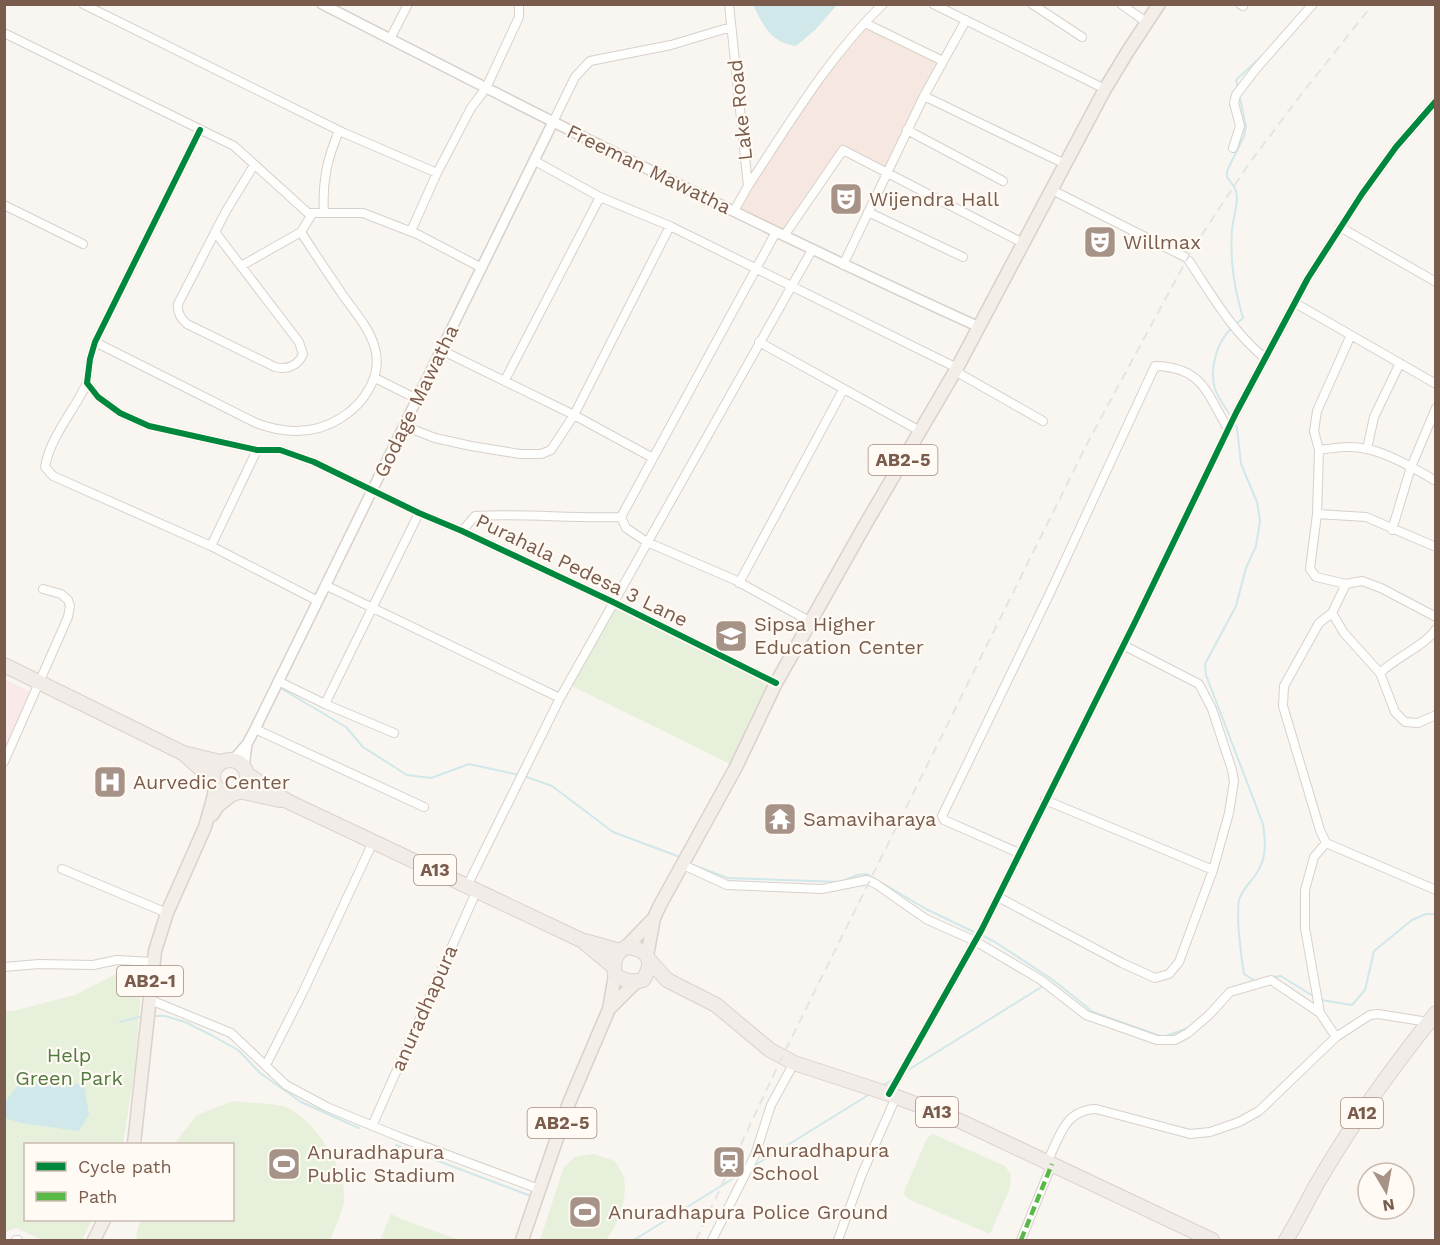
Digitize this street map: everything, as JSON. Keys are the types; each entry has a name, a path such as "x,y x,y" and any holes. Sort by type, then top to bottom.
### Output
{"highway":[{"name":"A13","path":"4,665 183,753 236,766 287,801 581,940 623,949"},
{"name":"A13","path":"183,753 214,783"},
{"path":"236,766 245,784 236,792 222,792 214,783 214,770 236,766"},
{"name":"A13","path":"236,792 287,801"},
{"name":"A13","path":"581,940 614,971"},
{"path":"637,948 649,959 648,972 639,982 625,981 614,971 615,958 623,949 637,948"},
{"name":"A13","path":"649,959 668,980 716,1005 770,1050 794,1063 893,1095 971,1125 1212,1240"},
{"name":"A13","path":"639,982 668,980"},
{"name":"A12","path":"1286,1240 1299,1221 1322,1174 1350,1130 1432,1018"},
{"name":"A12","path":"1296,1240 1299,1221"}],"main road":[{"name":"AB2-5","path":"623,949 654,918 681,864 736,767 776,684 956,369 1105,89 1159,4"},
{"name":"AB2-1","path":"134,1143 153,962 167,913 205,826 214,795 214,783"},
{"name":"AB2-1","path":"205,826 218,806 236,792"},
{"name":"AB2-5","path":"649,959 654,918"},
{"name":"AB2-5","path":"522,1240 569,1103 609,1009 614,971"},
{"name":"AB2-5","path":"609,1009 639,982"},
{"path":"94,1240 104,1221"}],"street":[{"path":"83,4 339,131 437,172"},
{"name":"Freeman Mawatha","path":"322,4 812,250 979,327"},
{"path":"390,39 408,4"},
{"path":"411,231 437,172 471,108 486,88 519,17 519,4"},
{"name":"Lake Road","path":"729,4 748,186 734,211"},
{"path":"748,186 806,99 865,23 883,4"},
{"path":"933,4 1105,89"},
{"path":"1032,4 1082,38"},
{"path":"1120,4 1146,22"},
{"path":"1233,148 1240,126 1234,103 1238,91 1313,4"},
{"path":"843,265 924,96 966,21"},
{"path":"865,23 943,61"},
{"path":"554,122 575,77 590,61 671,45 731,27"},
{"path":"4,33 234,146 304,210 312,214 363,213 411,231 482,268"},
{"path":"924,96 1065,164"},
{"path":"838,1240 893,1095 982,929 1236,413 1295,303 1340,227 1396,147 1436,101"},
{"name":"Godage Mawatha","path":"236,766 554,122"},
{"path":"200,130 95,342 87,383 78,403 47,451 45,467 53,476 211,546 318,601"},
{"path":"907,130 1002,181"},
{"path":"324,213 323,194 328,155 339,131"},
{"path":"621,517 756,269 843,150 1023,243"},
{"path":"535,161 600,197 670,226 956,369 1043,421"},
{"path":"215,232 302,347 302,357 294,365 284,368 275,366 187,324 180,317 178,304 215,232 254,165"},
{"path":"1052,190 1187,259 1238,332 1265,358"},
{"path":"505,380 600,197"},
{"path":"4,205 83,244"},
{"path":"868,212 963,257"},
{"path":"241,266 301,232 312,214"},
{"path":"404,426 435,438 520,454 541,454 551,450 574,415 670,226"},
{"path":"1340,227 1436,282"},
{"path":"95,342 273,430 291,432 319,428 348,413 366,395 375,378 376,355 369,334 301,232"},
{"name":"anuradhapura","path":"372,1126 526,764 613,602 812,250"},
{"path":"1295,303 1436,384"},
{"path":"1351,335 1317,411 1314,430 1319,450 1317,514 1310,568 1316,577 1346,584 1362,581 1381,588 1436,617"},
{"path":"759,342 920,431"},
{"path":"441,350 574,415 652,458"},
{"path":"1367,449 1374,417 1400,363"},
{"path":"1019,853 944,820 942,816 1049,595 1155,366 1182,370 1202,383 1230,426"},
{"path":"375,378 417,399"},
{"name":"Purahala Pedesa 3 Lane","path":"87,383 98,397 120,413 149,426 257,450 280,450 314,462 418,513 462,531 613,602 776,684"},
{"path":"739,583 843,390"},
{"path":"1392,530 1411,467 1436,408"},
{"path":"1319,450 1338,447 1367,449 1411,467 1436,481"},
{"path":"211,546 257,450"},
{"path":"326,704 418,513"},
{"path":"462,531 475,516 511,514 587,518 621,517"},
{"path":"1317,514 1366,517 1436,547"},
{"path":"621,517 626,528 647,542 739,583 811,622"},
{"path":"1346,584 1332,613 1319,622 1284,686 1283,706 1320,830 1326,843 1436,890"},
{"path":"326,585 560,698"},
{"path":"4,762 68,617 70,606 68,600 61,594 42,590"},
{"path":"1332,613 1344,633 1380,673 1395,712 1405,722 1418,723 1436,715"},
{"path":"1380,673 1391,662 1431,637 1436,629"},
{"path":"998,897 1122,963 1155,978 1169,974 1179,963 1213,870 1229,813 1234,781 1233,770 1212,709 1199,684 1123,645"},
{"path":"278,681 394,733"},
{"path":"255,729 424,807"},
{"path":"1046,800 1213,870"},
{"path":"266,1065 373,842"},
{"path":"1320,1013 1305,928 1305,890 1314,857 1326,843"},
{"path":"681,864 727,885 822,889 867,880 927,919 976,939 1041,980 1086,1015 1157,1040 1175,1040 1188,1033 1230,992 1271,980 1320,1013 1336,1037"},
{"path":"62,869 167,913"},
{"path":"4,967 39,964 93,965 117,960 153,962"},
{"path":"148,999 231,1033 286,1085 327,1107 539,1189"},
{"path":"1021,1240 1050,1163 1071,1116 1083,1109 1096,1109 1191,1134 1210,1132 1239,1122 1259,1111 1336,1037 1370,1015 1432,1018"},
{"path":"712,1240 755,1155 771,1105 794,1063"}],"shaded area":[{"path":"865,23 943,61 887,173 843,150 784,236 734,211 806,99"},
{"path":"5,679 32,693 5,752"}],"green space":[{"path":"613,602 776,683 736,767 568,684"},
{"name":"Help Green Park","path":"128,968 142,976 135,1067 123,1143 24,1143 24,1221 92,1221 82,1240 43,1240 16,1228 5,1232 4,1011 13,1011 75,995"},
{"name":"Anuradhapura Public Stadium","path":"233,1101 284,1106 309,1124 328,1148 344,1188 343,1206 330,1240 136,1240 141,1221 234,1221 234,1143 175,1143 197,1115"},
{"path":"933,1134 1005,1166 1011,1175 1010,1188 990,1234 910,1200 903,1194 927,1138"},
{"name":"Anuradhapura Police Ground","path":"594,1154 615,1161 624,1179 623,1203 610,1234 606,1240 540,1240 564,1167 575,1157"},
{"path":"391,1214 399,1218 459,1240 380,1240"}],"water":[{"path":"753,5 837,5 815,30 796,46 774,37"},
{"path":"21,1081 84,1084 89,1115 79,1131 21,1123 5,1118 5,1102"}],"waterway":[{"path":"1238,88 1236,80 1263,55"},
{"path":"1236,324 1243,318 1232,264 1232,230 1237,197 1227,177 1227,171 1244,136 1246,126 1239,94"},
{"path":"1231,417 1216,392 1213,372 1218,347 1232,328"},
{"path":"1234,422 1237,428 1241,464 1257,502 1260,521 1256,546 1246,568 1236,606 1205,664 1206,675 1263,824 1265,845 1263,858 1258,871 1242,893 1238,907 1244,974 1255,981"},
{"path":"282,689 346,727 363,747 407,775 431,778 469,764 519,775"},
{"path":"524,776 552,786 613,832 680,857"},
{"path":"693,865 728,878 841,882 857,875 867,874 926,909 976,933"},
{"path":"1321,1000 1352,1005 1365,990 1374,951 1412,920 1426,914 1436,914"},
{"path":"981,935 1053,980 1093,1012 1163,1037 1188,1028"},
{"path":"1274,977 1281,976 1313,996"},
{"path":"905,1072 1043,986"},
{"path":"120,1022 143,1016"},
{"path":"155,1016 165,1016 185,1022 211,1035 238,1050 260,1073 301,1102 359,1128"},
{"path":"882,1086 895,1078"},
{"path":"752,1167 870,1094"},
{"path":"396,1145 531,1196 530,1198"},
{"path":"634,1240 742,1173"}],"railway":[{"path":"696,1240 782,1057 1088,442 1193,248 1248,165 1373,4"}],"marked path":[{"path":"1021,1240 1052,1164"}],"cycle path":[{"path":"889,1094 982,929 1236,413 1308,278 1362,194 1396,147 1436,101"},
{"path":"200,130 95,342 87,383 98,397 120,413 149,426 257,450 280,450 314,462 613,602 776,683"}],"place":[{"name":"Wijendra Hall","path":"846,199"},
{"name":"Willmax","path":"1100,242"},
{"name":"Sipsa Higher Education Center","path":"731,636"},
{"name":"Aurvedic Center","path":"110,782"},
{"name":"Samaviharaya","path":"780,819"},
{"name":"Anuradhapura School","path":"729,1162"},
{"name":"Anuradhapura Public Stadium","path":"284,1164"},
{"name":"Anuradhapura Police Ground","path":"585,1212"}]}
